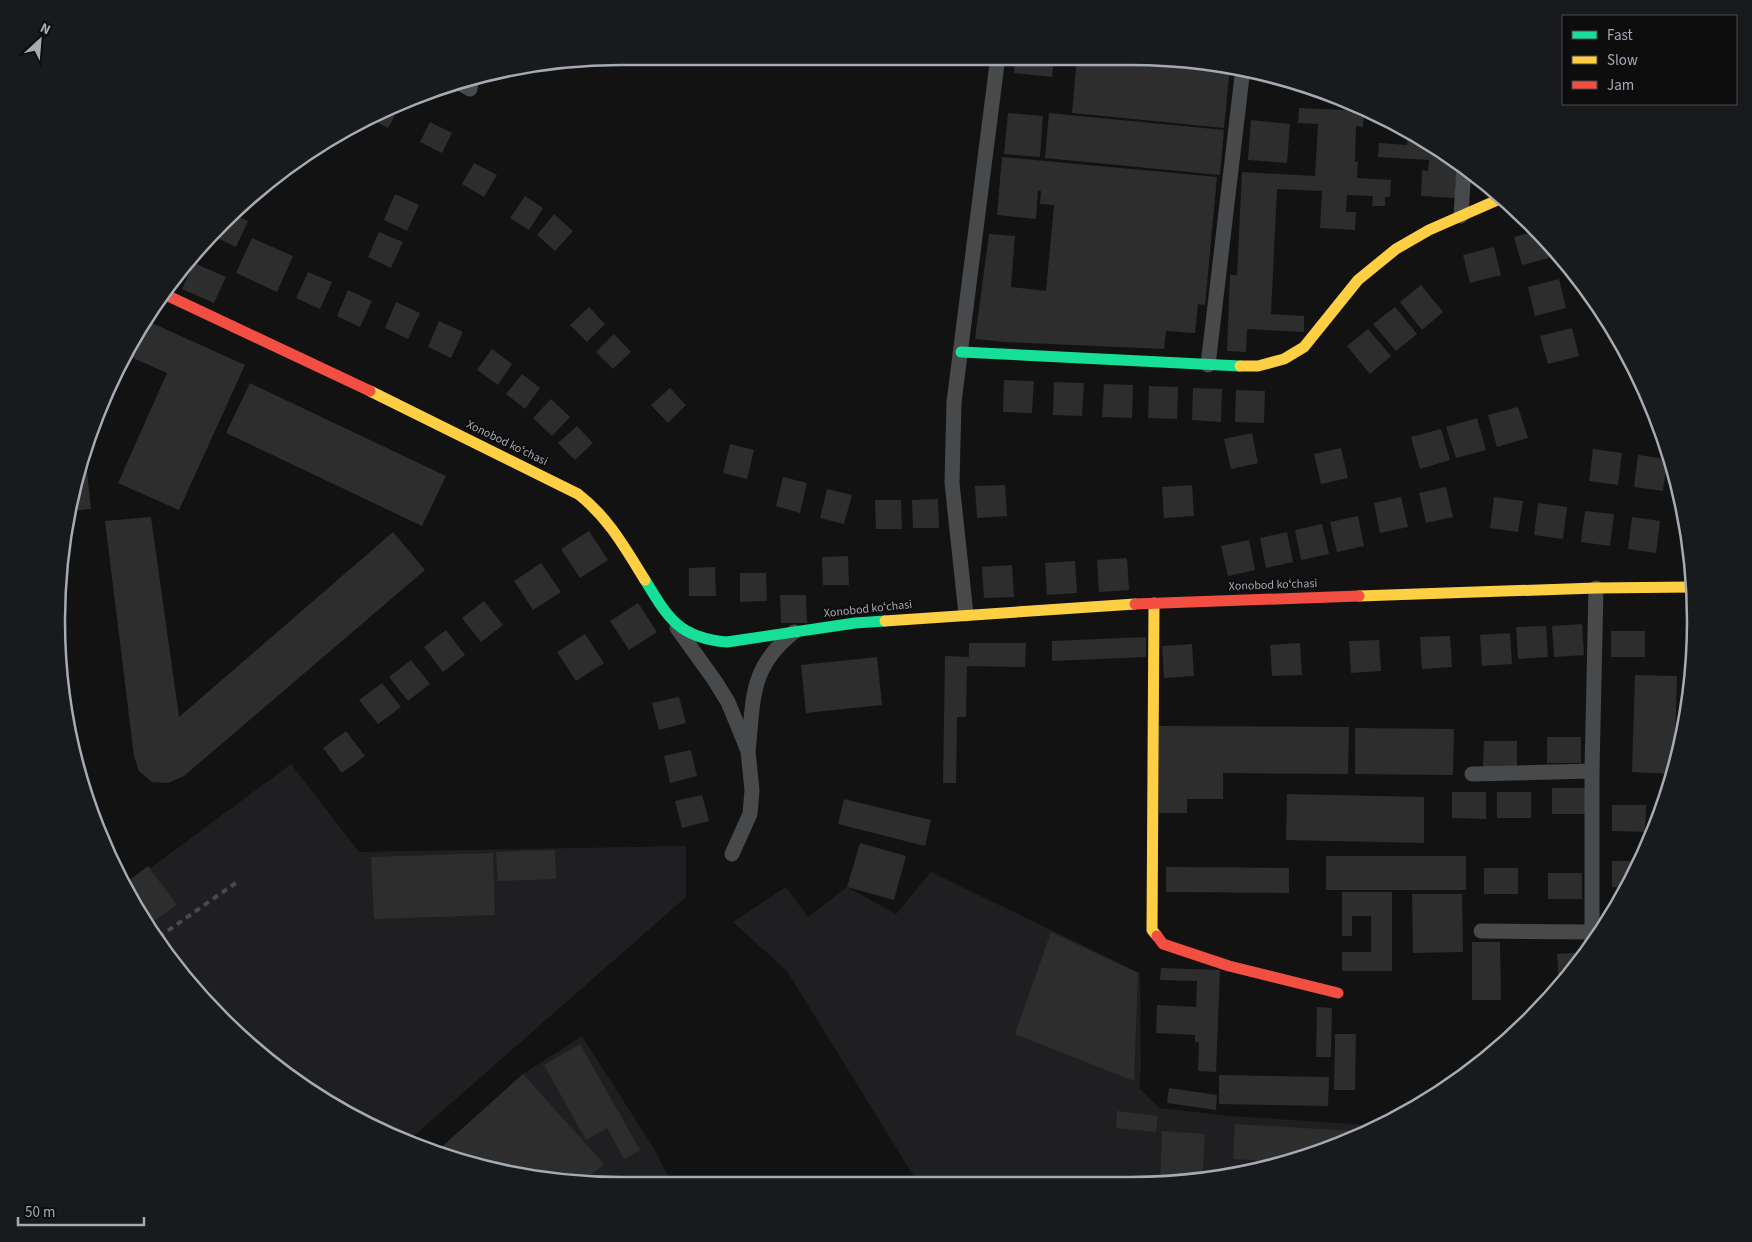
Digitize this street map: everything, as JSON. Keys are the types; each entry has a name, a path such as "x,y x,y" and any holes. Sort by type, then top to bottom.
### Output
{"main road":[{"path":"961,352 1208,365 1258,366 1284,359 1304,347 1358,280 1396,249 1428,230 1495,201"},
{"name":"Xonobod koʻchasi","path":"170,297 318,365 578,494 598,509 607,520 666,612 688,633 707,641 727,642 855,623 966,614 1154,603 1596,588 1686,587"},
{"path":"1154,603 1152,930 1163,944 1229,966 1338,993"}],"street":[{"path":"966,614 952,483 954,402 997,65"},
{"path":"1208,365 1242,77"},
{"path":"1461,216 1463,176"},
{"path":"1592,931 1592,771 1596,588"},
{"path":"666,612 728,702 748,751"},
{"path":"732,854 750,814 752,790 748,751 756,684 761,669 770,655 781,642 794,632"},
{"path":"1472,774 1592,771"},
{"path":"1481,931 1587,938"}],"shaded area":[{"path":"291,764 359,852 686,846 686,897 413,1137 343,1103 312,1083 254,1039 203,988 180,959 159,930 130,883"},
{"path":"931,872 1140,973 1141,1069 1139,1088 1159,1108 1230,1116 1366,1125 1344,1135 1275,1158 1204,1172 1131,1177 914,1177 787,971 733,922 786,887 808,917 847,887 896,914"},
{"path":"582,1036 653,1147 668,1177 585,1176 548,1172 477,1158 442,1147 523,1074"}],"building":[{"path":"1014,65 1053,65 1052,77 1014,73"},
{"path":"1076,65 1167,66 1229,74 1224,128 1072,113"},
{"path":"1299,108 1352,110 1364,116 1363,127 1356,126 1355,162 1358,162 1357,178 1391,180 1390,197 1385,197 1385,206 1372,206 1373,196 1347,195 1346,212 1356,212 1355,230 1320,228 1322,191 1277,189 1271,314 1304,316 1304,332 1247,329 1246,352 1227,351 1230,275 1237,275 1242,172 1315,176 1318,124 1298,123"},
{"path":"397,112 388,128 376,122"},
{"path":"1008,113 1043,116 1040,157 1004,154"},
{"path":"1049,113 1224,130 1220,175 1045,158"},
{"path":"1251,120 1290,124 1287,163 1248,160"},
{"path":"430,122 452,133 442,153 420,142"},
{"path":"1407,138 1456,171 1455,198 1421,196 1422,170 1428,171 1429,160 1378,157 1379,143 1407,145"},
{"path":"1002,157 1217,177 1205,305 1198,304 1195,333 1166,331 1164,349 975,339 989,234 1015,236 1011,287 1046,291 1054,205 1040,204 1041,191 1038,191 1036,219 997,215"},
{"path":"474,163 497,175 484,197 462,184"},
{"path":"395,194 419,205 407,231 384,220"},
{"path":"525,196 543,208 529,230 510,218"},
{"path":"554,214 573,231 555,251 537,235"},
{"path":"239,217 248,221 236,247 218,238"},
{"path":"379,232 403,242 391,268 368,257"},
{"path":"1529,233 1552,257 1522,265 1514,237"},
{"path":"252,238 293,256 277,292 236,273"},
{"path":"1494,247 1501,275 1470,283 1463,255"},
{"path":"195,264 226,277 214,303 182,289"},
{"path":"308,272 332,282 320,309 296,298"},
{"path":"1559,279 1566,308 1535,316 1528,287"},
{"path":"1421,285 1443,312 1422,330 1400,302"},
{"path":"348,290 372,301 360,327 337,316"},
{"path":"396,302 420,313 408,339 385,328"},
{"path":"589,307 605,324 587,342 570,325"},
{"path":"1395,307 1417,334 1396,351 1373,324"},
{"path":"439,321 463,332 451,358 428,347"},
{"path":"152,323 245,365 179,510 118,483 167,373 131,357"},
{"path":"1572,328 1579,356 1548,364 1540,336"},
{"path":"1368,329 1391,356 1370,374 1347,346"},
{"path":"614,334 631,352 613,369 596,352"},
{"path":"492,349 512,364 498,385 477,370"},
{"path":"522,374 540,388 525,409 506,394"},
{"path":"1004,380 1034,381 1032,413 1003,412"},
{"path":"1054,382 1084,383 1082,416 1053,415"},
{"path":"250,383 446,476 422,526 226,433"},
{"path":"1104,384 1133,385 1132,418 1102,417"},
{"path":"1149,386 1178,387 1177,419 1148,418"},
{"path":"670,388 686,405 668,423 651,405"},
{"path":"1193,388 1222,389 1221,422 1192,420"},
{"path":"1236,390 1265,391 1264,423 1235,422"},
{"path":"551,399 570,417 552,436 533,418"},
{"path":"1518,407 1528,438 1497,447 1488,415"},
{"path":"1477,418 1486,450 1456,458 1446,427"},
{"path":"577,426 593,443 575,460 558,443"},
{"path":"1441,429 1450,460 1420,469 1411,437"},
{"path":"1252,433 1258,463 1231,469 1224,439"},
{"path":"730,444 754,450 747,479 723,473"},
{"path":"1341,448 1348,478 1321,484 1314,454"},
{"path":"1593,449 1622,453 1618,485 1589,481"},
{"path":"1638,455 1662,458 1666,470 1663,491 1634,487"},
{"path":"86,471 87,471 91,509 77,510"},
{"path":"783,477 807,483 800,513 776,506"},
{"path":"1005,485 1007,516 977,518 975,486"},
{"path":"1192,485 1194,516 1164,518 1162,487"},
{"path":"1446,487 1453,517 1426,523 1419,493"},
{"path":"827,489 852,495 844,524 820,518"},
{"path":"1401,497 1408,527 1380,533 1374,503"},
{"path":"1494,497 1523,501 1518,532 1490,528"},
{"path":"938,499 939,528 913,528 912,500"},
{"path":"875,500 901,500 902,529 876,529"},
{"path":"1538,503 1567,507 1563,539 1534,535"},
{"path":"1585,511 1614,514 1610,546 1581,542"},
{"path":"1358,516 1364,546 1337,552 1330,522"},
{"path":"151,517 179,717 393,532 425,570 184,776 168,783 152,782 139,771 134,756 105,521"},
{"path":"1632,517 1660,521 1656,553 1628,549"},
{"path":"1322,524 1329,554 1301,560 1295,530"},
{"path":"589,531 608,560 580,578 561,549"},
{"path":"1287,532 1293,562 1266,568 1260,538"},
{"path":"1249,540 1255,570 1228,576 1221,546"},
{"path":"848,556 849,585 823,585 822,557"},
{"path":"1127,558 1129,590 1099,592 1097,560"},
{"path":"1075,561 1077,593 1047,595 1045,563"},
{"path":"541,563 561,592 533,610 514,581"},
{"path":"1012,565 1014,597 984,598 982,567"},
{"path":"715,567 716,596 689,596 689,568"},
{"path":"740,573 766,573 767,601 740,602"},
{"path":"780,595 806,595 807,623 781,623"},
{"path":"484,601 503,625 481,642 462,618"},
{"path":"638,603 657,632 629,650 610,621"},
{"path":"1582,624 1584,655 1554,657 1552,626"},
{"path":"1546,626 1548,657 1518,659 1516,627"},
{"path":"446,630 465,655 443,672 424,647"},
{"path":"1611,631 1645,631 1645,657 1611,657"},
{"path":"1510,633 1512,664 1482,666 1480,635"},
{"path":"585,634 604,663 576,681 557,652"},
{"path":"1450,636 1452,667 1422,669 1420,637"},
{"path":"1146,637 1146,657 1052,661 1052,641"},
{"path":"1379,640 1381,671 1351,673 1349,641"},
{"path":"969,643 1026,643 1025,667 967,666 966,717 957,717 956,783 943,783 945,656 969,657"},
{"path":"1300,643 1302,675 1272,676 1270,645"},
{"path":"1192,644 1194,676 1164,678 1162,646"},
{"path":"877,657 882,705 806,713 801,665"},
{"path":"411,660 430,684 408,701 389,677"},
{"path":"1635,675 1677,676 1675,732 1665,774 1632,772"},
{"path":"382,683 401,707 378,724 359,700"},
{"path":"679,697 686,723 659,730 652,703"},
{"path":"1159,726 1349,727 1348,774 1223,773 1223,799 1187,799 1187,813 1159,813"},
{"path":"1355,728 1454,729 1453,775 1355,774"},
{"path":"346,731 365,756 342,773 323,748"},
{"path":"1547,737 1581,737 1581,763 1547,763"},
{"path":"1484,741 1517,741 1517,767 1483,767"},
{"path":"691,750 697,776 670,783 664,756"},
{"path":"1552,788 1586,788 1586,814 1552,814"},
{"path":"1452,792 1486,792 1486,819 1452,818"},
{"path":"1497,792 1531,792 1531,818 1497,818"},
{"path":"1287,794 1424,797 1424,843 1286,840"},
{"path":"702,795 709,821 682,828 675,801"},
{"path":"844,799 931,820 925,846 838,824"},
{"path":"1612,805 1646,805 1645,832 1612,831"},
{"path":"860,843 906,856 894,900 847,887"},
{"path":"555,850 556,879 498,881 496,852"},
{"path":"493,853 495,915 374,919 371,857"},
{"path":"1326,856 1466,856 1466,890 1326,890"},
{"path":"1612,861 1633,861 1619,887 1612,887"},
{"path":"148,866 177,905 154,922 129,880"},
{"path":"1166,867 1289,868 1289,893 1166,892"},
{"path":"1484,868 1518,868 1518,894 1484,894"},
{"path":"1548,873 1582,873 1582,899 1548,899"},
{"path":"1342,892 1392,892 1392,971 1342,971 1342,952 1371,952 1371,916 1352,916 1352,936 1342,936"},
{"path":"1412,894 1462,894 1463,952 1413,953"},
{"path":"1051,932 1138,973 1134,1081 1015,1034"},
{"path":"1472,942 1500,942 1501,1000 1472,1000"},
{"path":"1577,953 1558,976 1557,954"},
{"path":"1161,968 1220,970 1216,1072 1198,1071 1199,1042 1195,1042 1195,1035 1156,1033 1157,1005 1196,1007 1197,981 1160,980"},
{"path":"1317,1007 1332,1008 1331,1057 1316,1057"},
{"path":"1335,1034 1356,1034 1355,1090 1334,1090"},
{"path":"580,1044 640,1150 624,1159 607,1128 586,1140 544,1065"},
{"path":"523,1074 604,1164 591,1176 585,1176 513,1166 477,1158 442,1147"},
{"path":"1219,1075 1329,1077 1328,1106 1219,1104"},
{"path":"1169,1088 1217,1095 1216,1110 1167,1103"},
{"path":"1117,1111 1158,1116 1156,1132 1116,1128"},
{"path":"1235,1124 1353,1131 1275,1158 1263,1161 1233,1159"},
{"path":"1162,1131 1205,1134 1203,1172 1160,1176"}],"railway":[{"path":"162,935 237,882"}],"traffic: fast":[{"path":"961,352 1240,366"},
{"path":"645,580 668,615 677,624 686,631 711,640 727,642 855,623 885,621"}],"traffic: slow":[{"path":"1240,366 1258,366 1284,359 1304,347 1358,280 1396,249 1429,230 1495,201"},
{"path":"370,391 578,494 607,523 645,580"},
{"path":"1359,596 1596,588 1686,587"},
{"path":"1154,603 1152,930 1157,936"},
{"path":"885,621 1135,604"}],"traffic: jam":[{"path":"170,297 370,391"},
{"path":"1135,604 1359,596"},
{"path":"1157,936 1163,944 1229,966 1338,993"}]}
